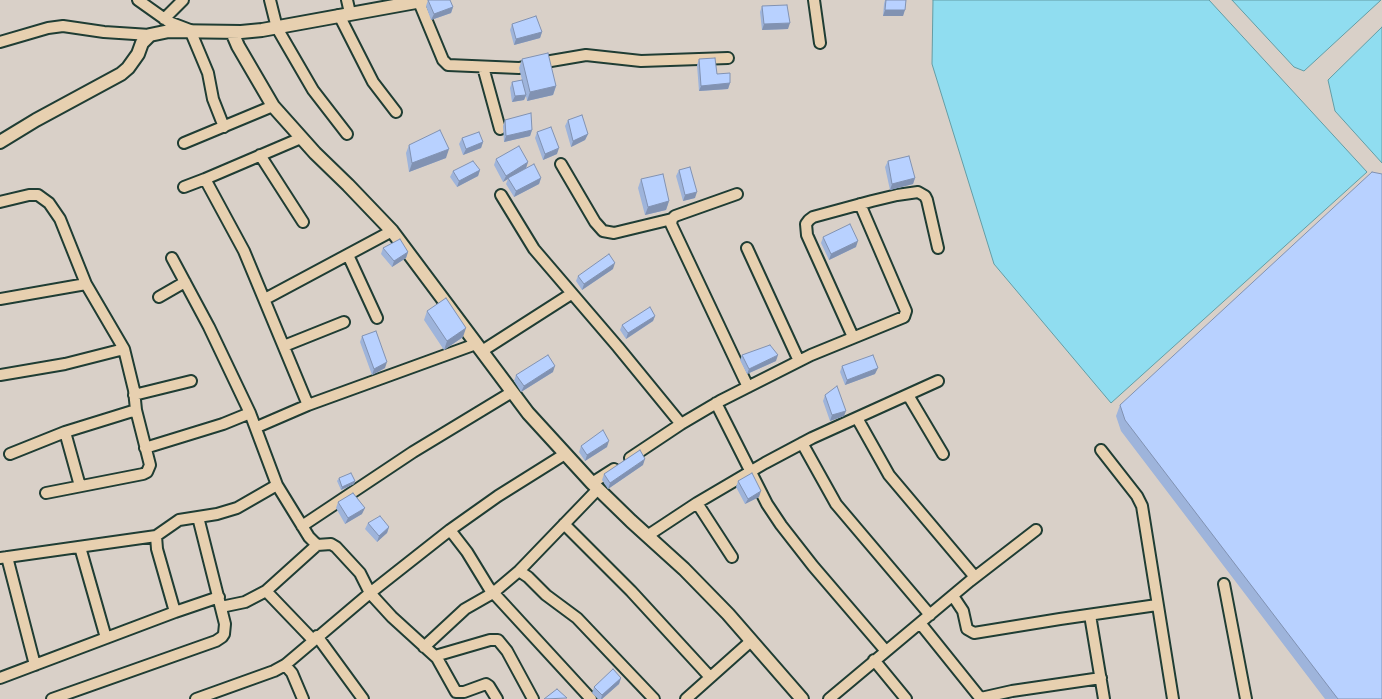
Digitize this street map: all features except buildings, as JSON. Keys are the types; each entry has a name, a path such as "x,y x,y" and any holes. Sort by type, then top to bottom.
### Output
{"street":[{"path":"138,0 164,19 190,30 208,73 213,99 224,127"},
{"path":"164,19 183,0"},
{"path":"270,0 277,28 313,90 347,134"},
{"path":"347,0 344,14 373,82 396,112"},
{"path":"814,0 820,43"},
{"path":"0,42 48,28 63,26 104,32 150,35 170,31 232,32 277,28 416,1 445,63 454,66 519,68 586,55 642,61 728,58"},
{"path":"232,32 238,46 273,106 301,138 392,231 512,392 595,486 690,575 728,614 802,699"},
{"path":"0,142 36,120 121,74 128,68 138,54 142,43 150,35"},
{"path":"483,67 500,129"},
{"path":"184,143 273,106"},
{"path":"184,187 301,138"},
{"path":"260,155 304,222"},
{"path":"560,164 595,222 604,231 609,233 672,219 689,210 737,194"},
{"path":"206,179 244,251 308,405"},
{"path":"853,337 805,230 806,224 813,217 897,195 918,192 922,193 927,200 938,248"},
{"path":"0,202 29,195 38,195 49,203 64,227 86,284 124,350 136,410 150,465 147,472 46,493"},
{"path":"501,195 534,249 681,424"},
{"path":"424,647 465,610 493,593 519,570 564,524 595,486 681,424 716,403 799,361 904,317 906,311 860,204"},
{"path":"672,219 671,224 684,254 748,387"},
{"path":"265,299 392,231"},
{"path":"748,248 799,361"},
{"path":"348,255 377,318"},
{"path":"172,258 257,428 277,485 316,545"},
{"path":"160,297 185,282"},
{"path":"0,299 86,284"},
{"path":"257,428 308,405 479,347 572,294"},
{"path":"284,346 344,322"},
{"path":"0,375 65,364 124,350"},
{"path":"134,394 191,381"},
{"path":"647,536 750,471 802,444 938,381"},
{"path":"302,526 413,452 512,392"},
{"path":"908,395 943,454"},
{"path":"716,403 767,504 794,541 885,650"},
{"path":"10,454 65,432 136,410"},
{"path":"145,448 223,424 250,413"},
{"path":"857,418 888,474 975,577"},
{"path":"65,432 80,486"},
{"path":"802,444 836,504 930,615"},
{"path":"1101,450 1137,496 1142,506 1173,699"},
{"path":"196,699 214,696 285,665 370,593 450,530 498,496 565,454"},
{"path":"35,665 3,558 156,536 179,520 217,514 237,508 277,485"},
{"path":"698,503 732,557"},
{"path":"52,699 216,641 222,637 226,629 198,517"},
{"path":"564,524 631,591 710,677"},
{"path":"450,530 467,552 493,593 591,699"},
{"path":"828,699 885,650 1036,530"},
{"path":"156,536 157,549 175,612"},
{"path":"0,678 175,612 220,602 245,602 266,591 316,545 331,544 360,573 370,593 435,656 456,692 464,692 486,684 497,699"},
{"path":"80,547 106,638"},
{"path":"519,570 546,595 577,618 654,699"},
{"path":"1224,584 1246,699"},
{"path":"266,591 315,638 363,699"},
{"path":"953,596 963,611 967,629 971,633 1157,605"},
{"path":"1090,615 1104,699"},
{"path":"920,623 981,698 1012,691 1101,678"},
{"path":"435,656 490,640 498,640 533,699"},
{"path":"686,699 751,641"},
{"path":"874,660 906,699"},
{"path":"285,665 292,673 303,699"}],"water":[{"path":"933,0 1209,0 1367,172 1111,403 994,264 932,64"},
{"path":"1232,0 1381,0 1304,71 1294,67"},
{"path":"1382,27 1382,163 1335,111 1328,80"}]}
